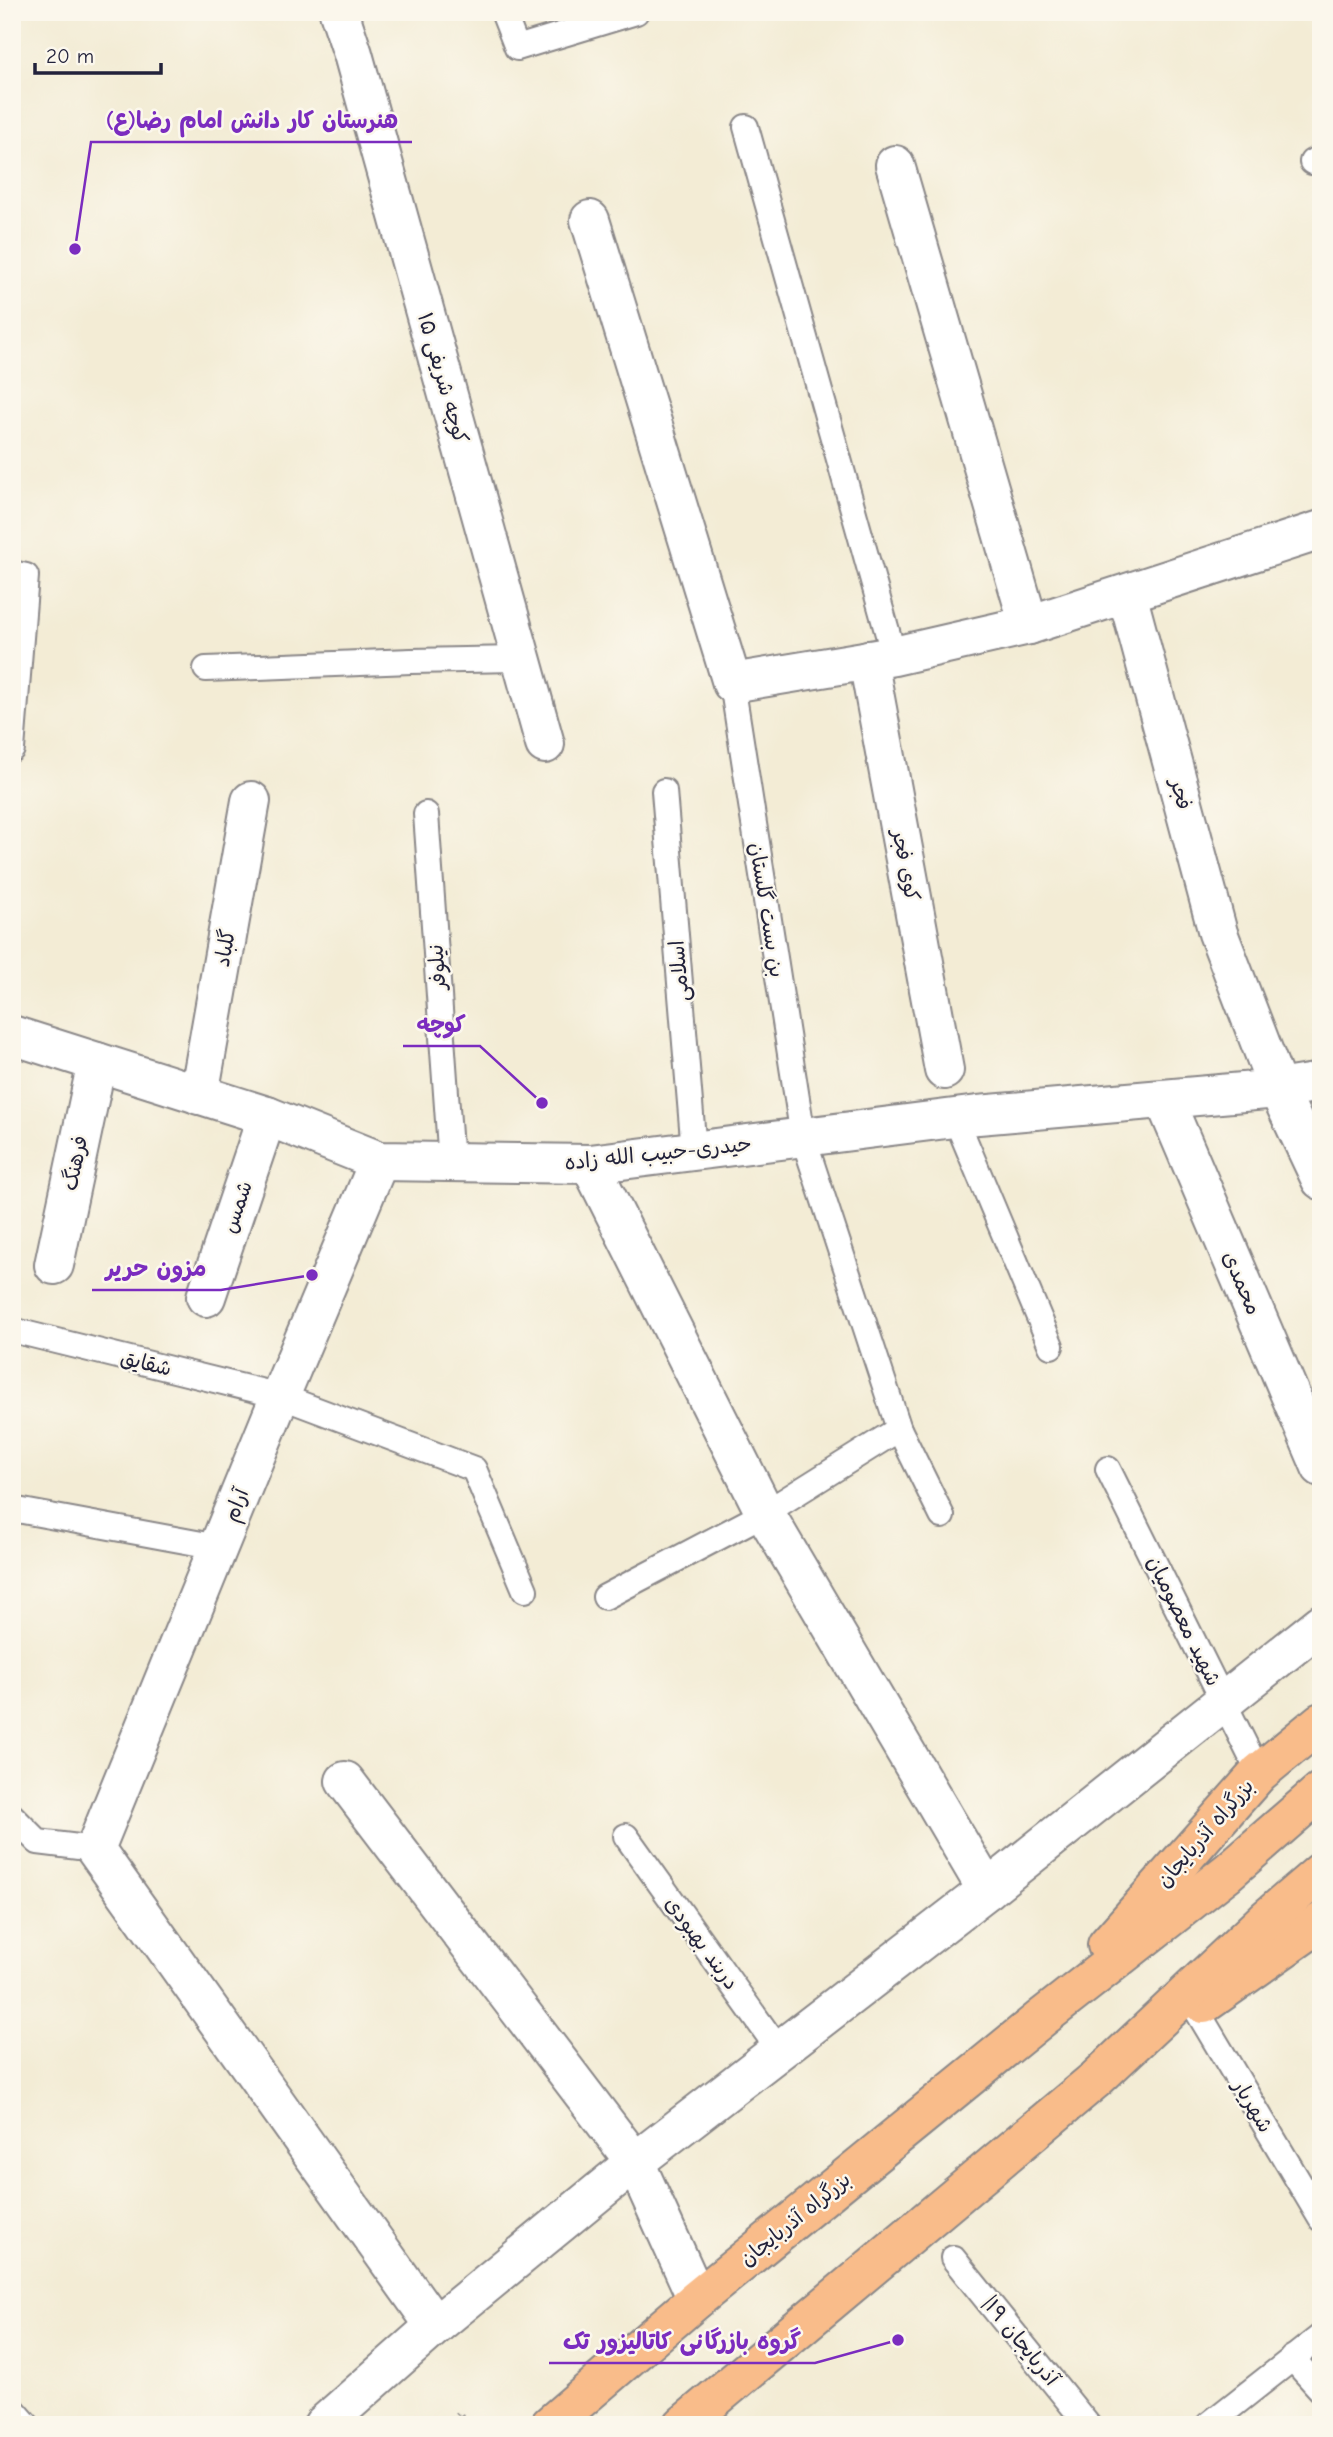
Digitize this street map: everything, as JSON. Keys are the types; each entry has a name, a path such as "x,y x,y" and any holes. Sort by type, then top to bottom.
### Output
{"highway":[{"name":"بزرگراه آذربایجان","path":"1043,2017 1259,1773 1321,1721"},
{"name":"بزرگراه آذربایجان","path":"550,2425 697,2300 1043,2017 1228,1872 1321,1791"},
{"path":"684,2425 1191,2001 1321,1871"},
{"path":"1191,2001 1321,1922"}],"street":[{"name":"کوچه شریفی ۱۵","path":"338,12 353,54 545,744"},
{"path":"895,165 1029,625"},
{"path":"590,220 732,683 881,658 1029,625 1321,530"},
{"name":"فجر","path":"1127,594 1218,933 1278,1089 1321,1180"},
{"name":"کوی فجر","path":"881,658 944,1070"},
{"name":"گلباد","path":"199,1095 251,802"},
{"name":"حیدری-حبیب الله زاده","path":"12,1035 267,1116 379,1161 590,1164 955,1118 1278,1089 1321,1082"},
{"name":"فرهنگ","path":"54,1265 97,1062"},
{"name":"محمدی","path":"1164,1099 1321,1467"},
{"name":"شمس","path":"206,1297 267,1116"},
{"name":"آرام","path":"94,1849 379,1161"},
{"path":"590,1164 765,1513 986,1890"},
{"path":"323,2425 435,2326 635,2162 986,1890 1321,1624"},
{"path":"345,1782 635,2162 697,2300"},
{"path":"94,1849 435,2326"}],"lane":[{"path":"503,12 517,48 636,12"},
{"path":"746,127 881,658"},
{"path":"12,573 26,576 12,749"},
{"path":"206,669 521,659"},
{"name":"بن بست گلستان","path":"732,683 803,1137 899,1429 942,1516"},
{"name":"اسلامی","path":"664,792 694,1151"},
{"name":"نیلوفر","path":"426,814 451,1163"},
{"path":"955,1118 1051,1346"},
{"name":"شقایق","path":"12,1330 280,1396 474,1469 525,1590"},
{"path":"605,1597 765,1513 899,1429"},
{"name":"شهید معصومیان","path":"1108,1469 1259,1773"},
{"path":"12,1508 218,1547"},
{"path":"12,1816 38,1842 94,1849"},
{"name":"دربند بهبودی","path":"626,1836 779,2050"},
{"name":"شهریار","path":"1191,2001 1321,2219"},
{"name":"|آذربایجان ۱۹","path":"953,2258 1088,2425"},
{"path":"1208,2425 1321,2336"},
{"path":"1292,2358 1321,2390"},
{"path":"12,2408 27,2425"}],"path":[{"path":"447,2425 459,2412 469,2425"}],"place":[{"name":"هنرستان کار دانش امام رضا(ع)","path":"75,249"},
{"name":"کوچه","path":"542,1103"},
{"name":"مزون حریر","path":"312,1275"},
{"name":"گروه بازرگانی کاتالیزور تک","path":"898,2340"}]}
